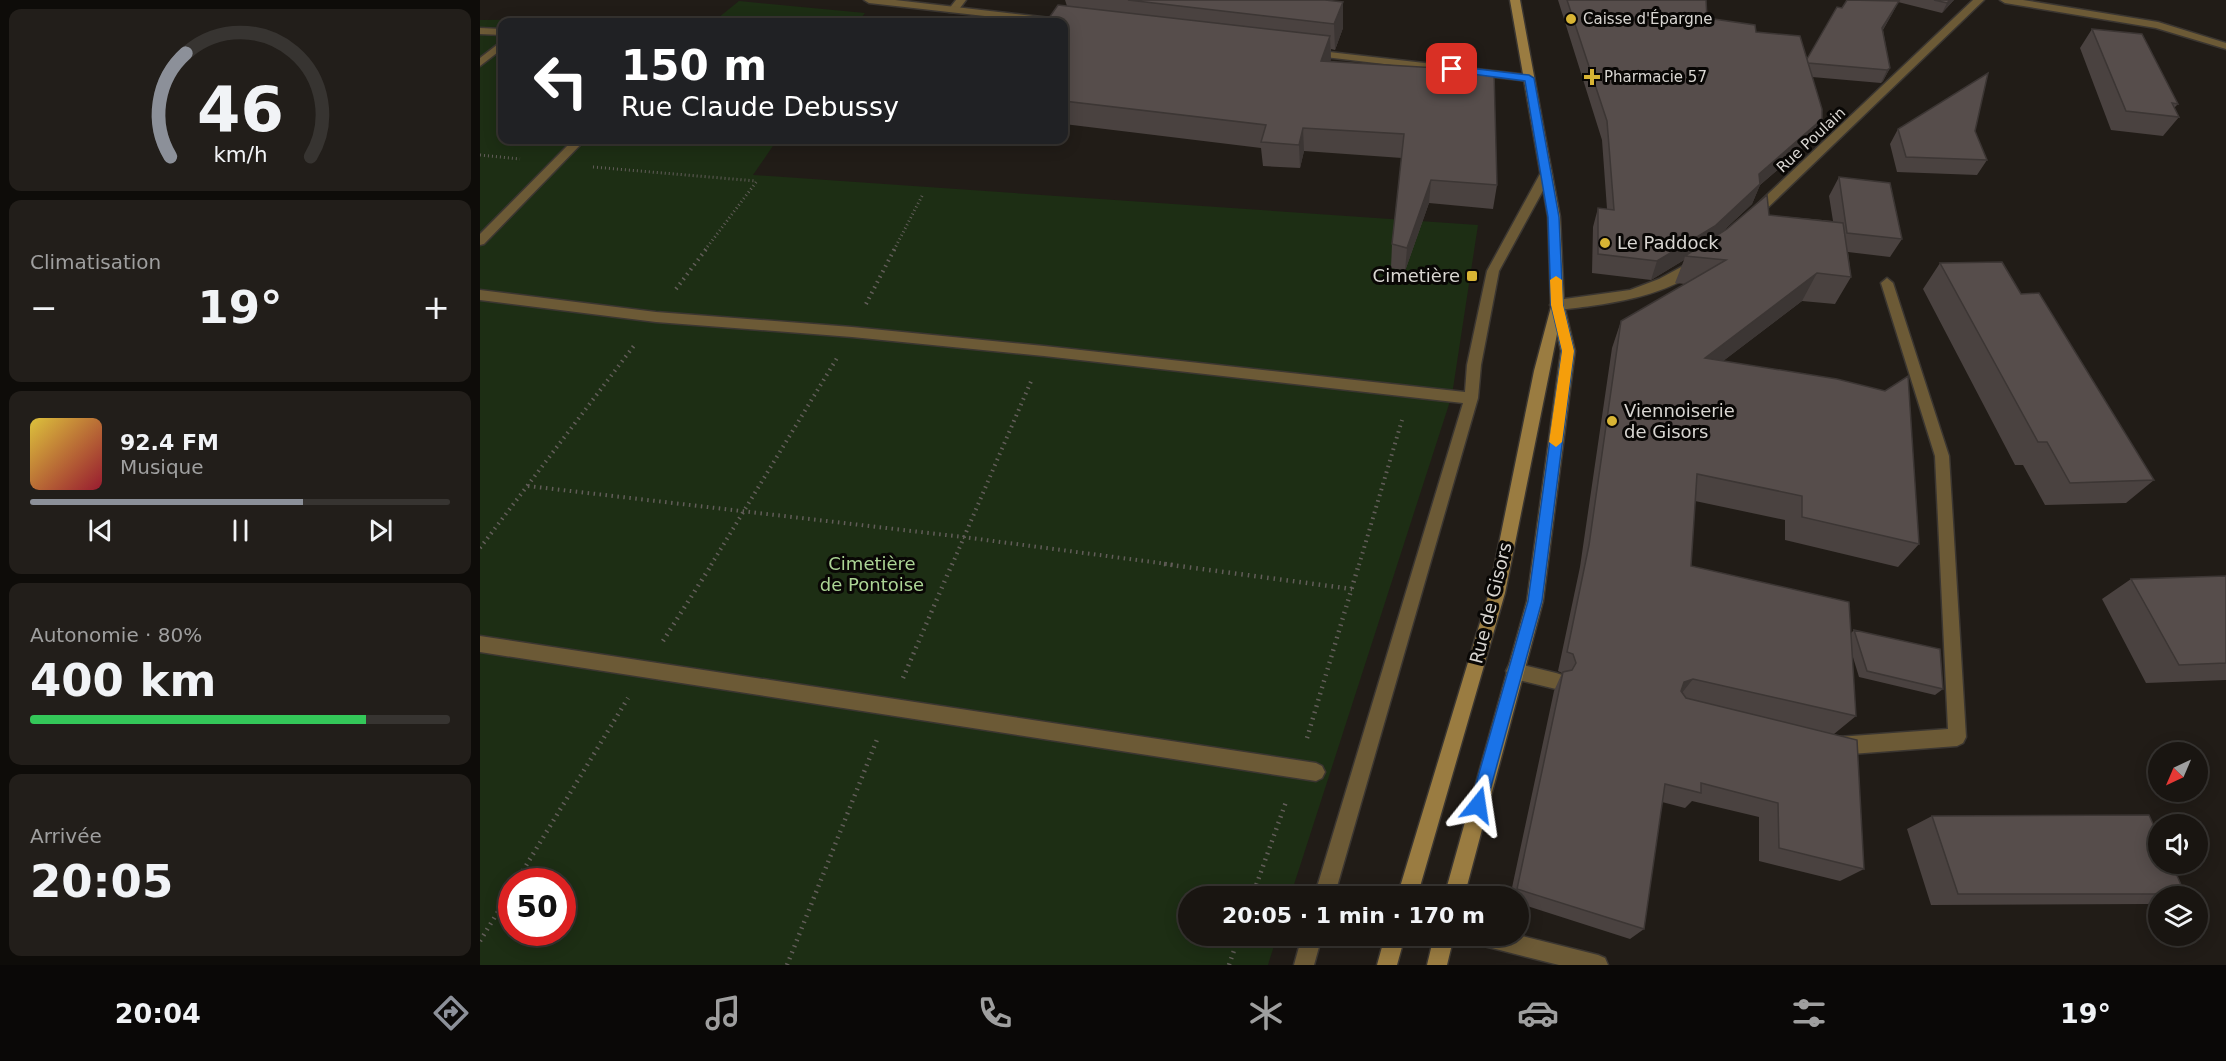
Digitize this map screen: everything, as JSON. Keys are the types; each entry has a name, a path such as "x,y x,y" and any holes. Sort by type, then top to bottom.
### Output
{"main road":[{"name":"Rue de Gisors","path":"1457,886 1535,601 1568,351 1557,305 1554,217 1515,0"},
{"name":"Rue de Gisors","path":"1410,886 1497,593 1541,371 1557,305"},
{"path":"1387,965 1392,946"},
{"path":"1437,965 1442,946"}],"street":[{"path":"869,0 1024,18"},
{"path":"953,10 961,0"},
{"name":"Rue Poulain","path":"1744,224 1979,0"},
{"path":"2005,0 2158,25 2226,46"},
{"path":"480,31 498,32"},
{"path":"480,63 498,47"},
{"path":"1300,52 1529,78"},
{"path":"480,241 575,144"},
{"path":"1327,886 1471,398 1474,365 1493,271 1546,174"},
{"path":"1557,305 1605,302 1654,288 1687,270 1703,258"},
{"path":"1828,743 1839,746 1957,737 1942,456 1887,283"},
{"path":"480,295 656,317 852,332 1044,351 1471,398"},
{"path":"480,644 1316,772"},
{"path":"1515,671 1556,681"},
{"path":"1304,965 1309,946"},
{"path":"1523,946 1598,965"}],"path":[{"path":"480,155 757,182 480,548"},
{"path":"524,868 645,669 745,512 852,332 923,194"},
{"path":"787,965 890,707 1044,351"},
{"path":"1256,886 1297,769 1410,391"},
{"path":"528,486 963,537 1352,589"},
{"path":"480,941 498,912"},
{"path":"1229,965 1236,946"}],"green space":[{"name":"Cimetière de Pontoise","path":"739,1 865,13 861,18 718,18"},
{"name":"Cimetière de Pontoise","path":"480,20 498,20 498,144 774,144 753,175 1478,225 1452,395 1294,886 1178,886 1178,946 1274,946 1268,965 480,965"}],"building":[{"path":"1128,0 1325,0 1343,2 1334,24"},
{"path":"1567,0 1706,0 1707,18 1755,25 1756,32 1800,36 1822,109 1822,119 1759,174 1760,184 1715,226 1657,261 1598,254 1598,208 1614,210 1607,121"},
{"path":"1847,0 1899,1 1882,28 1890,68 1887,70 1808,63 1807,59 1837,7 1842,8"},
{"path":"1934,0 1950,0 1947,3"},
{"path":"1058,5 1330,36 1321,61 1437,68 1437,66 1494,72 1497,185 1431,180 1407,248 1392,244 1404,134 1303,128 1299,145 1261,142 1266,125 1068,101 1068,18 1049,18"},
{"path":"2092,29 2142,34 2178,104 2172,103 2179,117 2126,111"},
{"path":"1988,73 1975,131 1987,160 1906,157 1898,129"},
{"path":"1839,177 1890,183 1902,239 1847,233"},
{"path":"1767,195 1769,215 1843,223 1851,277 1817,273 1705,358 1837,379 1885,391 1908,376 1919,544 1802,517 1802,496 1697,474 1691,566 1849,602 1856,716 1693,679 1684,682 1681,691 1686,698 1857,740 1864,869 1779,848 1778,803 1701,783 1701,793 1665,784 1644,929 1529,893 1529,886 1518,886 1563,672 1572,670 1576,663 1573,654 1567,652 1589,545 1621,321 1726,260 1685,256 1727,229"},
{"path":"2002,262 2021,294 2039,293 2154,480 2070,483 2047,442 2038,442 1940,263"},
{"path":"2226,576 2226,663 2179,665 2131,579"},
{"path":"1854,630 1940,649 1943,689 1867,671"},
{"path":"2148,815 2148,874 2176,874 2182,886 2148,886 2148,894 1958,894 1932,816"}],"slow traffic":[{"path":"1556,280 1557,305 1568,351 1556,442"}],"place":[{"name":"Caisse d'Épargne","path":"1571,19"},
{"name":"Pharmacie 57","path":"1592,77"},
{"name":"Le Paddock","path":"1605,243"},
{"name":"Cimetière","path":"1472,276"},
{"name":"Viennoiserie de Gisors","path":"1612,421"}],"route":[{"path":"1452,69 1529,78 1554,217 1557,305 1568,351 1535,601 1478,805"}]}
